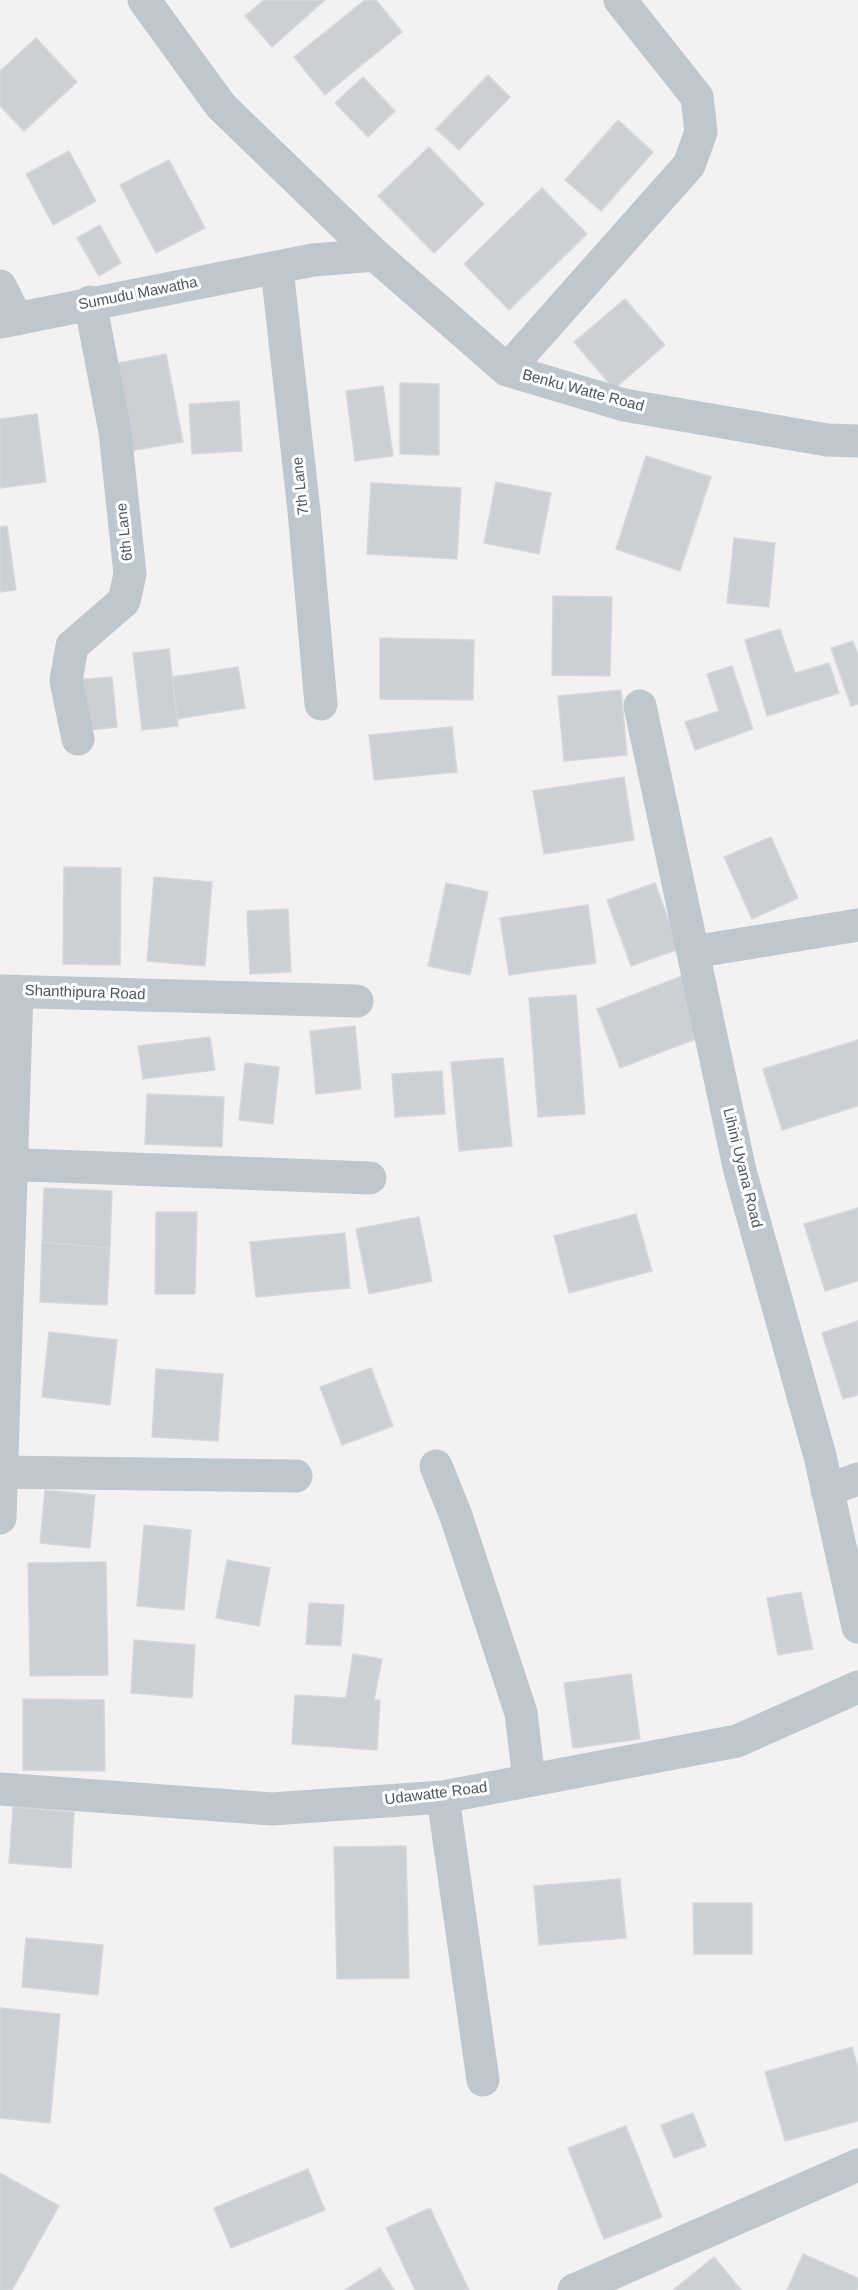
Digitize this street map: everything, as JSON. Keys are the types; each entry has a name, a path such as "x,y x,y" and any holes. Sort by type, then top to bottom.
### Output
{"street":[{"name":"Benku Watte Road","path":"144,0 221,106 375,255 507,370 624,405 827,440 858,441"},
{"path":"507,370 689,165 701,132 697,97 620,0"},
{"path":"277,269 313,260 375,255"},
{"name":"Sumudu Mawatha","path":"9,320 90,302 277,269"},
{"name":"7th Lane","path":"277,269 303,500 321,704"},
{"path":"0,285 9,320"},
{"name":"6th Lane","path":"78,739 66,681 72,646 124,601 130,574 115,432 90,302"},
{"name":"Lihini Uyana Road","path":"640,706 740,1171 827,1490 858,1627"},
{"path":"693,952 858,925"},
{"name":"Shanthipura Road","path":"0,1518 8,991 357,1001"},
{"path":"6,1164 370,1178"},
{"path":"436,1466 456,1516 521,1713 529,1780"},
{"path":"2,1472 296,1476"},
{"path":"827,1490 858,1479"},
{"name":"Udawatte Road","path":"0,1789 272,1809 443,1797 737,1741 858,1687"},
{"path":"443,1797 483,2080"},
{"path":"574,2290 858,2165"}],"building":[{"path":"264,0 325,0 272,47 245,16"},
{"path":"365,0 376,0 402,32 325,95 294,57"},
{"path":"36,38 77,82 24,131 0,106 0,71"},
{"path":"488,75 510,97 459,150 436,129"},
{"path":"363,77 395,111 368,137 335,103"},
{"path":"618,120 653,152 601,211 565,180"},
{"path":"429,147 484,204 434,253 378,196"},
{"path":"69,151 96,201 53,225 26,174"},
{"path":"169,160 205,228 156,253 120,185"},
{"path":"542,188 587,234 509,310 464,264"},
{"path":"100,225 121,263 99,276 77,238"},
{"path":"625,299 665,345 614,389 574,342"},
{"path":"166,354 183,442 124,452 108,365"},
{"path":"400,383 439,384 439,455 400,454"},
{"path":"383,386 393,456 355,461 346,391"},
{"path":"239,401 242,451 192,454 189,404"},
{"path":"37,414 46,482 0,488 0,419"},
{"path":"646,456 711,477 680,571 616,549"},
{"path":"496,482 551,493 539,554 484,543"},
{"path":"371,483 461,488 457,559 367,554"},
{"path":"7,526 16,590 0,592 0,527"},
{"path":"734,538 775,543 769,607 727,603"},
{"path":"553,596 612,597 610,676 552,675"},
{"path":"780,629 795,673 829,663 839,693 767,716 745,640"},
{"path":"380,638 474,640 473,700 380,699"},
{"path":"853,641 858,655 858,704 851,706 831,648"},
{"path":"169,649 178,726 142,730 133,653"},
{"path":"732,666 753,729 695,750 685,722 719,711 707,674"},
{"path":"238,667 245,708 177,719 172,677"},
{"path":"112,677 117,727 80,731 74,680"},
{"path":"621,690 627,755 564,761 558,696"},
{"path":"452,727 457,772 374,780 369,735"},
{"path":"624,777 634,840 544,854 533,791"},
{"path":"771,837 798,898 752,919 724,857"},
{"path":"64,867 121,868 120,965 63,964"},
{"path":"154,877 212,882 205,966 147,961"},
{"path":"446,883 488,892 470,975 428,966"},
{"path":"655,883 679,949 631,966 607,900"},
{"path":"588,905 596,963 509,975 500,918"},
{"path":"288,909 291,972 250,974 247,911"},
{"path":"687,974 711,1033 620,1068 597,1009"},
{"path":"576,995 585,1114 538,1117 529,998"},
{"path":"355,1026 361,1089 316,1094 310,1031"},
{"path":"210,1037 215,1070 143,1079 138,1046"},
{"path":"858,1040 858,1106 782,1130 763,1069"},
{"path":"503,1058 512,1146 459,1151 451,1062"},
{"path":"245,1063 279,1067 273,1124 239,1120"},
{"path":"442,1071 445,1114 395,1117 392,1074"},
{"path":"147,1094 224,1097 222,1147 145,1144"},
{"path":"44,1188 112,1191 110,1248 42,1242"},
{"path":"858,1208 858,1281 825,1291 804,1224"},
{"path":"156,1212 197,1212 195,1294 155,1294"},
{"path":"636,1214 652,1271 569,1293 554,1236"},
{"path":"419,1217 432,1281 369,1294 356,1229"},
{"path":"345,1233 350,1288 256,1297 250,1242"},
{"path":"42,1242 110,1248 107,1305 40,1302"},
{"path":"858,1321 858,1395 843,1399 822,1333"},
{"path":"49,1332 117,1340 110,1405 42,1397"},
{"path":"371,1368 393,1426 342,1445 320,1387"},
{"path":"156,1369 223,1374 218,1441 152,1437"},
{"path":"45,1490 95,1495 90,1548 40,1543"},
{"path":"144,1525 191,1530 184,1610 137,1606"},
{"path":"227,1560 270,1568 259,1626 216,1618"},
{"path":"106,1562 108,1675 30,1676 28,1563"},
{"path":"801,1592 813,1649 778,1655 767,1598"},
{"path":"309,1603 344,1605 341,1646 306,1644"},
{"path":"134,1640 195,1645 192,1698 131,1693"},
{"path":"353,1654 382,1659 374,1700 380,1700 377,1750 292,1744 295,1695 346,1698"},
{"path":"631,1674 640,1739 573,1748 564,1683"},
{"path":"23,1699 104,1700 105,1771 23,1770"},
{"path":"13,1807 74,1812 71,1868 9,1863"},
{"path":"406,1846 409,1978 337,1979 334,1847"},
{"path":"620,1879 626,1938 539,1945 534,1886"},
{"path":"693,1903 752,1903 752,1954 694,1954"},
{"path":"26,1938 103,1945 98,1995 22,1987"},
{"path":"0,2008 60,2014 50,2123 0,2118"},
{"path":"852,2047 858,2068 858,2121 785,2141 765,2072"},
{"path":"693,2113 706,2146 674,2158 661,2125"},
{"path":"626,2126 662,2217 604,2239 568,2148"},
{"path":"308,2169 325,2210 231,2248 214,2208"},
{"path":"0,2173 59,2206 12,2290 0,2290"},
{"path":"430,2208 469,2290 415,2290 386,2228"},
{"path":"803,2254 858,2278 858,2290 787,2290"},
{"path":"714,2257 741,2290 673,2290"},
{"path":"380,2268 394,2290 345,2290"}]}
